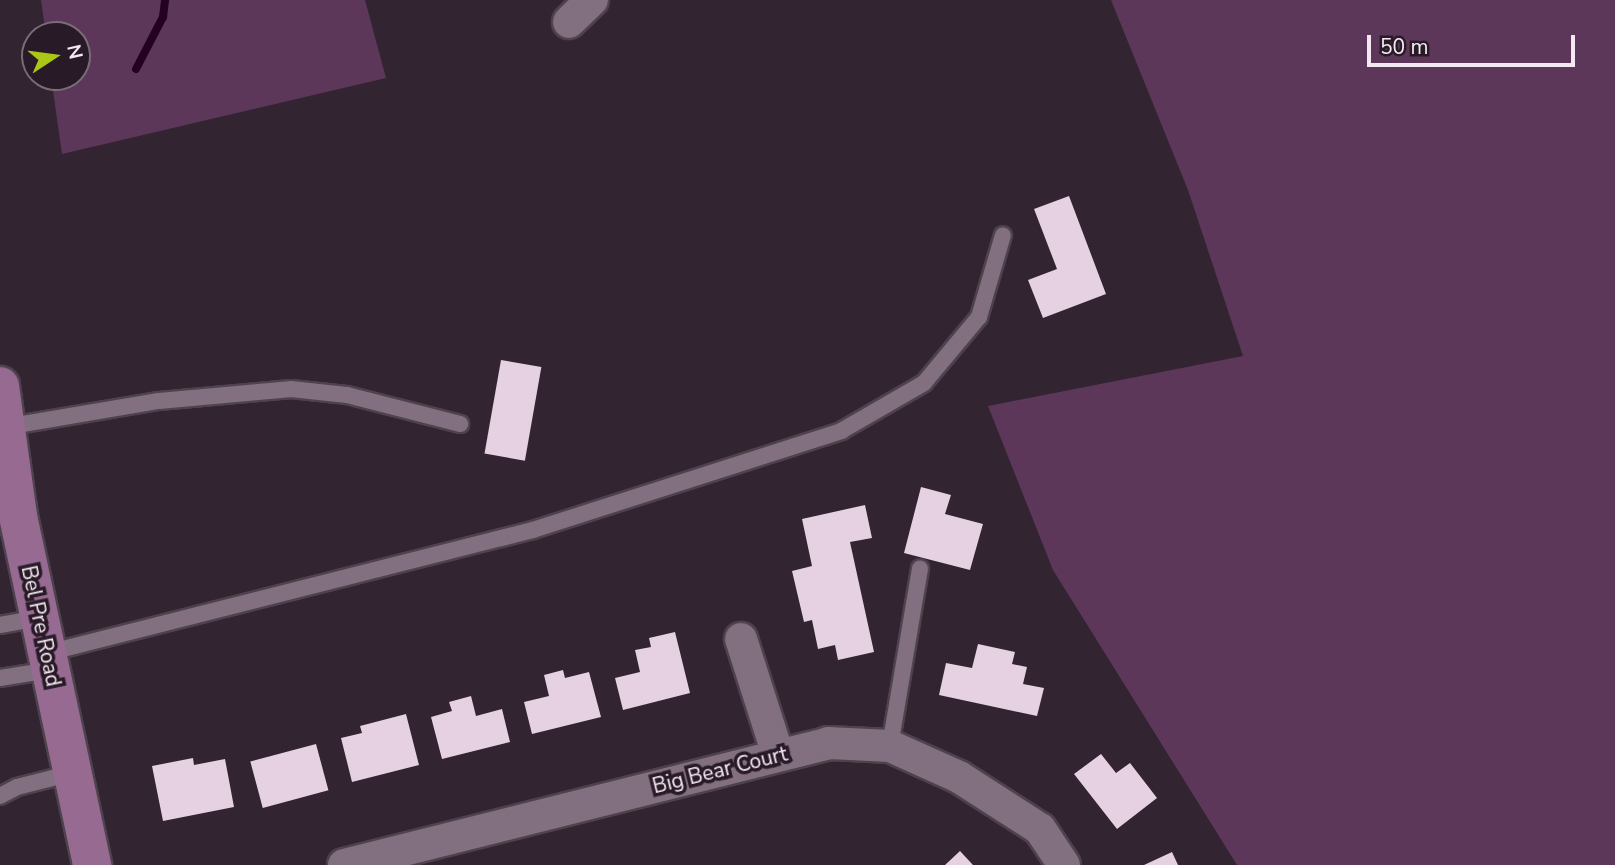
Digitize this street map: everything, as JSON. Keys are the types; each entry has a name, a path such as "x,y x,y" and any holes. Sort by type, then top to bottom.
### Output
{"main road":[{"name":"Bel Pre Road","path":"0,386 6,468 72,773 85,863"}],"street":[{"path":"569,22 592,0"},
{"path":"741,639 778,755"},
{"name":"Big Bear Court","path":"344,865 828,743 890,746 959,777 1040,829 1063,865"}],"lane":[{"path":"0,678 45,647 533,530 841,431 924,383 979,317 1003,235"},
{"path":"5,426 159,401 291,389 348,395 460,424"},
{"path":"890,746 920,569"},
{"path":"0,625 45,647"},
{"path":"0,796 17,787 72,773"}],"shaded area":[{"path":"41,0 365,0 386,78 62,154 53,91 91,91 91,21 44,21"},
{"path":"1111,0 1615,0 1615,865 1237,865 1053,570 988,406 1243,356 1188,190"}],"building":[{"path":"1069,196 1106,294 1043,318 1028,280 1057,269 1034,209"},
{"path":"501,360 541,367 525,461 485,454"},
{"path":"921,487 951,495 945,514 983,524 970,570 904,553"},
{"path":"865,505 872,538 850,542 874,652 838,660 835,645 818,649 812,620 804,622 792,571 812,566 802,519"},
{"path":"675,632 690,693 623,710 615,678 640,672 635,650 651,647 649,638"},
{"path":"978,644 1015,652 1012,664 1027,667 1023,684 1044,688 1037,716 939,695 946,663 972,668"},
{"path":"563,670 565,678 589,672 601,717 532,734 524,702 549,696 544,675"},
{"path":"471,696 476,716 502,709 510,742 442,759 431,717 452,711 449,702"},
{"path":"406,714 419,765 352,782 341,738 362,733 360,726"},
{"path":"316,744 328,790 263,808 250,762"},
{"path":"1101,754 1116,773 1130,763 1157,798 1117,829 1074,774"},
{"path":"193,758 194,765 225,759 234,807 163,821 152,766"},
{"path":"960,851 973,865 945,865"},
{"path":"1172,852 1178,865 1144,865"}],"waterway":[{"path":"136,69 163,17 165,0"}]}
